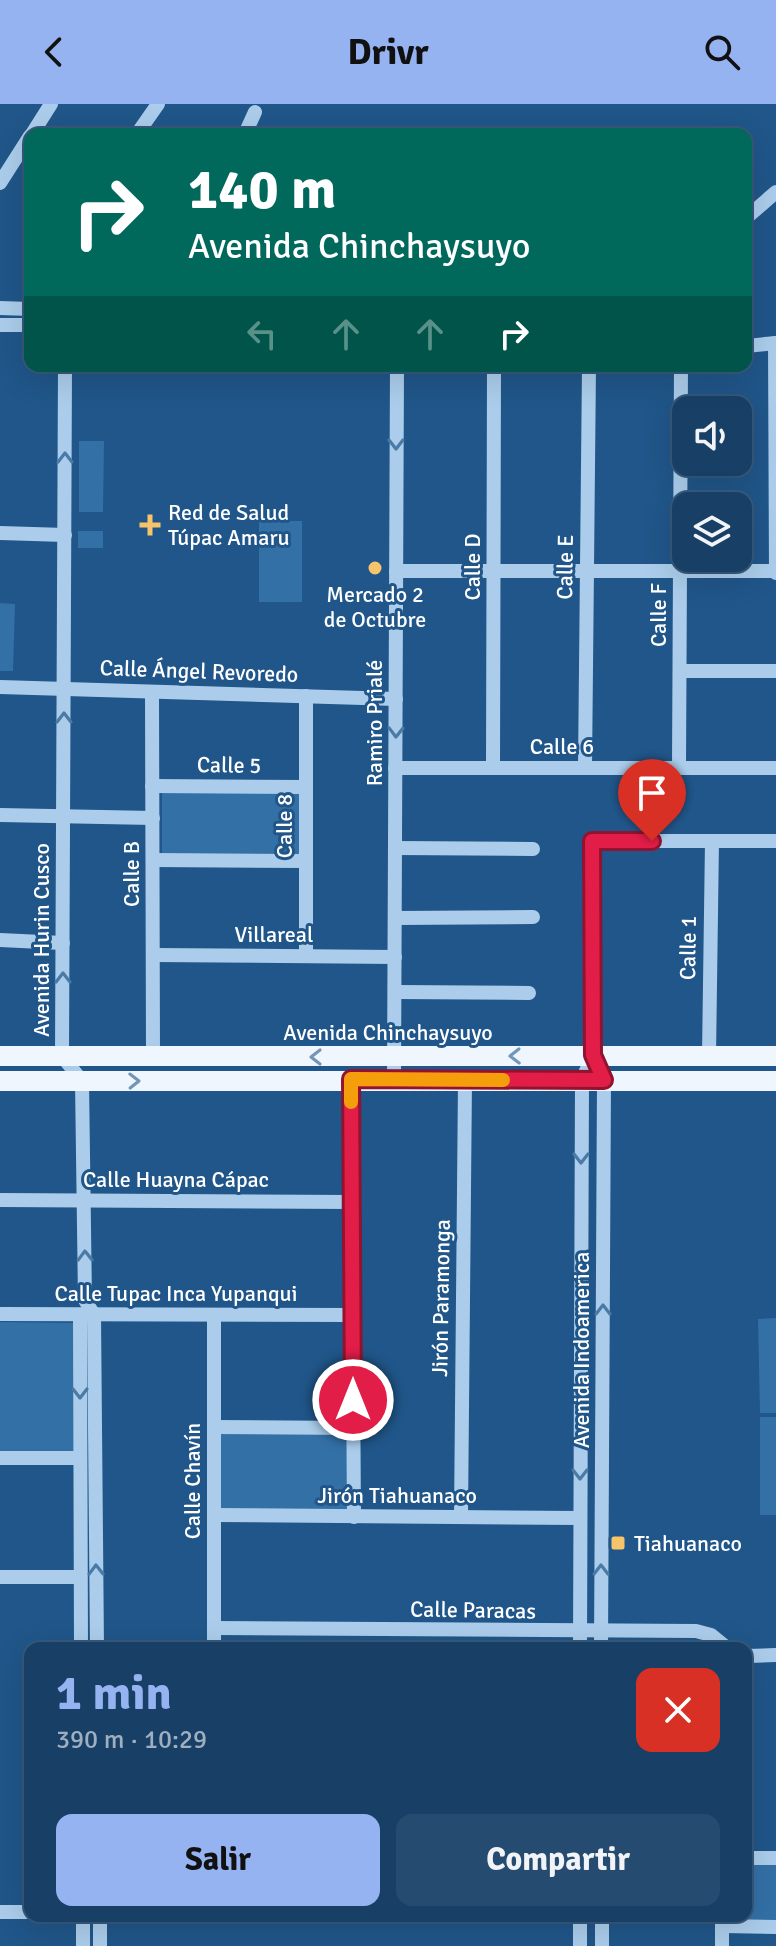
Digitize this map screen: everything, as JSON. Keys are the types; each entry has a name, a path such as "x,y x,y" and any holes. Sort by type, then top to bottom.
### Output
{"main road":[{"name":"Avenida Chinchaysuyo","path":"0,1056 776,1056"},
{"path":"0,1081 776,1081"}],"street":[{"path":"141,128 158,104"},
{"path":"35,128 47,105"},
{"path":"248,128 255,112"},
{"path":"0,183 24,146"},
{"path":"752,213 776,192"},
{"path":"0,308 24,309"},
{"path":"0,325 24,325"},
{"path":"752,345 776,343 776,572 752,572"},
{"name":"Avenida Hurin Cusco","path":"65,372 62,1056 82,1081"},
{"name":"Ramiro Prialé","path":"394,1079 397,372"},
{"name":"Calle D","path":"493,768 494,372"},
{"name":"Calle E","path":"585,768 589,372"},
{"name":"Calle F","path":"680,492 681,372"},
{"path":"0,533 65,535"},
{"path":"396,571 672,571"},
{"name":"Calle F","path":"679,768 680,572"},
{"path":"680,671 776,671"},
{"name":"Calle Ángel Revoredo","path":"0,687 396,699"},
{"name":"Calle B","path":"152,692 153,1056"},
{"name":"Calle 8","path":"306,696 306,956"},
{"name":"Calle 6","path":"395,768 776,768"},
{"name":"Calle 5","path":"152,786 306,787"},
{"path":"0,815 153,818"},
{"name":"Avenida Indoamerica","path":"601,1640 604,1080 593,1055 592,841 712,841"},
{"path":"712,841 776,841"},
{"name":"Calle 1","path":"709,1056 712,841"},
{"path":"395,848 533,849"},
{"path":"153,860 306,861"},
{"path":"395,918 533,917"},
{"path":"0,940 63,943"},
{"name":"Villareal","path":"153,955 395,957"},
{"path":"395,992 529,993"},
{"name":"Avenida Indoamerica","path":"580,1640 582,1080 593,1055"},
{"path":"351,1079 354,1517"},
{"name":"Jirón Paramonga","path":"461,1517 465,1080"},
{"path":"82,1081 85,1300 97,1642"},
{"name":"Calle Huayna Cápac","path":"0,1200 352,1202"},
{"name":"Calle Tupac Inca Yupanqui","path":"0,1314 352,1315"},
{"path":"81,1642 79,1458 87,1315"},
{"name":"Calle Chavín","path":"214,1315 214,1642"},
{"path":"214,1427 353,1428"},
{"path":"0,1458 79,1458"},
{"name":"Jirón Tiahuanaco","path":"214,1515 580,1518"},
{"path":"0,1577 80,1577"},
{"name":"Calle Paracas","path":"214,1628 460,1632 580,1640 696,1631 711,1635 719,1642"},
{"path":"460,1632 460,1642"},
{"path":"752,1656 776,1655"},
{"path":"752,1858 776,1858"},
{"path":"0,1912 24,1912"},
{"path":"83,1922 83,1946"},
{"path":"100,1922 100,1946"},
{"path":"580,1922 580,1946"},
{"path":"589,1922 589,1946"},
{"path":"602,1922 602,1946"},
{"path":"722,1922 722,1946"},
{"path":"731,1922 776,1927"}],"shaded area":[{"path":"79,441 104,441 103,512 79,512"},
{"path":"259,521 302,521 302,602 259,602"},
{"path":"78,531 103,531 103,548 78,548"},
{"path":"0,603 15,604 13,671 0,671"},
{"path":"162,792 299,792 299,855 162,854"},
{"path":"776,1318 776,1413 760,1413 758,1319"},
{"path":"0,1322 75,1323 75,1452 0,1452"},
{"path":"760,1417 776,1417 776,1515 760,1515"},
{"path":"221,1430 347,1431 347,1512 221,1511"},
{"path":"752,1863 776,1863 776,1922 752,1922"}],"slow traffic":[{"path":"351,1102 351,1079 503,1080"}],"place":[{"name":"Red de Salud Túpac Amaru","path":"150,525"},
{"name":"Mercado 2 de Octubre","path":"375,568"},
{"name":"Tiahuanaco","path":"618,1543"}],"route":[{"path":"353,1400 351,1079 604,1080 593,1055 592,841 652,841"}]}
